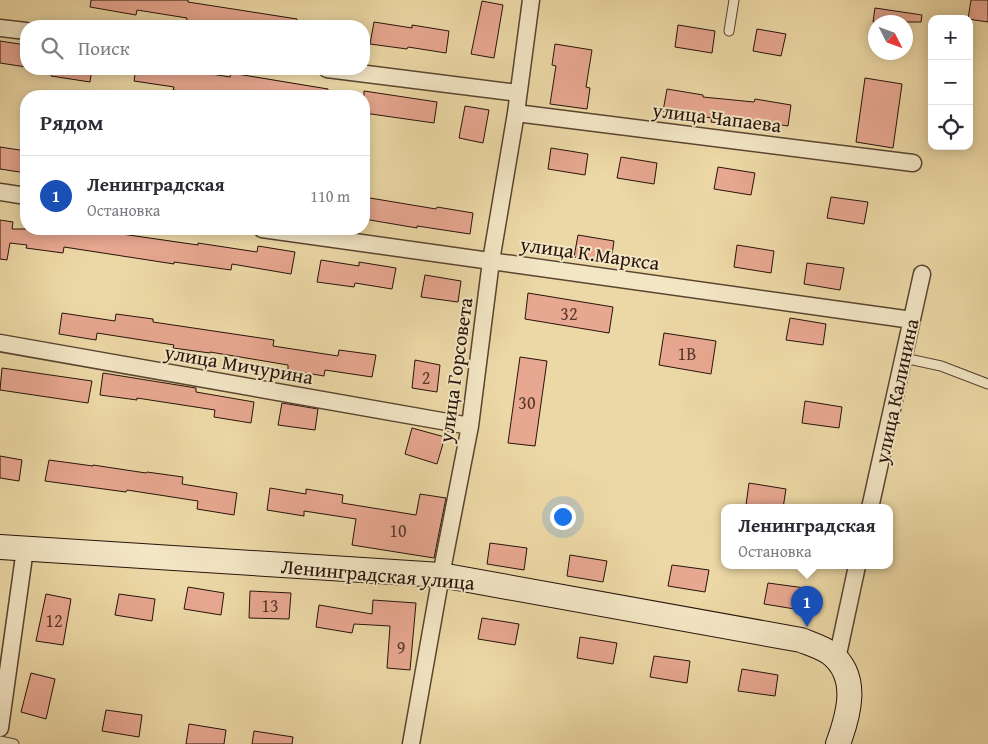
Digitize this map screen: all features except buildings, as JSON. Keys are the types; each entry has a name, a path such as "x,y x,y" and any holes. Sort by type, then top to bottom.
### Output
{"street":[{"name":"улица Горсовета","path":"411,744 470,426 491,261 516,113 531,0"},
{"path":"0,28 20,30"},
{"path":"370,74 518,93"},
{"name":"улица Чапаева","path":"516,113 913,163"},
{"path":"0,192 20,195"},
{"name":"улица К.Маркса","path":"305,235 912,320"},
{"name":"улица Калинина","path":"871,504 922,274"},
{"name":"улица Мичурина","path":"0,343 470,426"},
{"name":"Ленинградская улица","path":"0,547 441,575 801,640 822,648 837,659"},
{"path":"0,728 25,549"},
{"path":"838,744 850,704 850,685 845,670 837,659 857,569"}],"lane":[{"path":"729,31 734,0"},
{"path":"904,358 941,366 987,381"},
{"path":"0,741 14,744"}],"place":[{"name":"Ленинградская","path":"807,627"}]}
